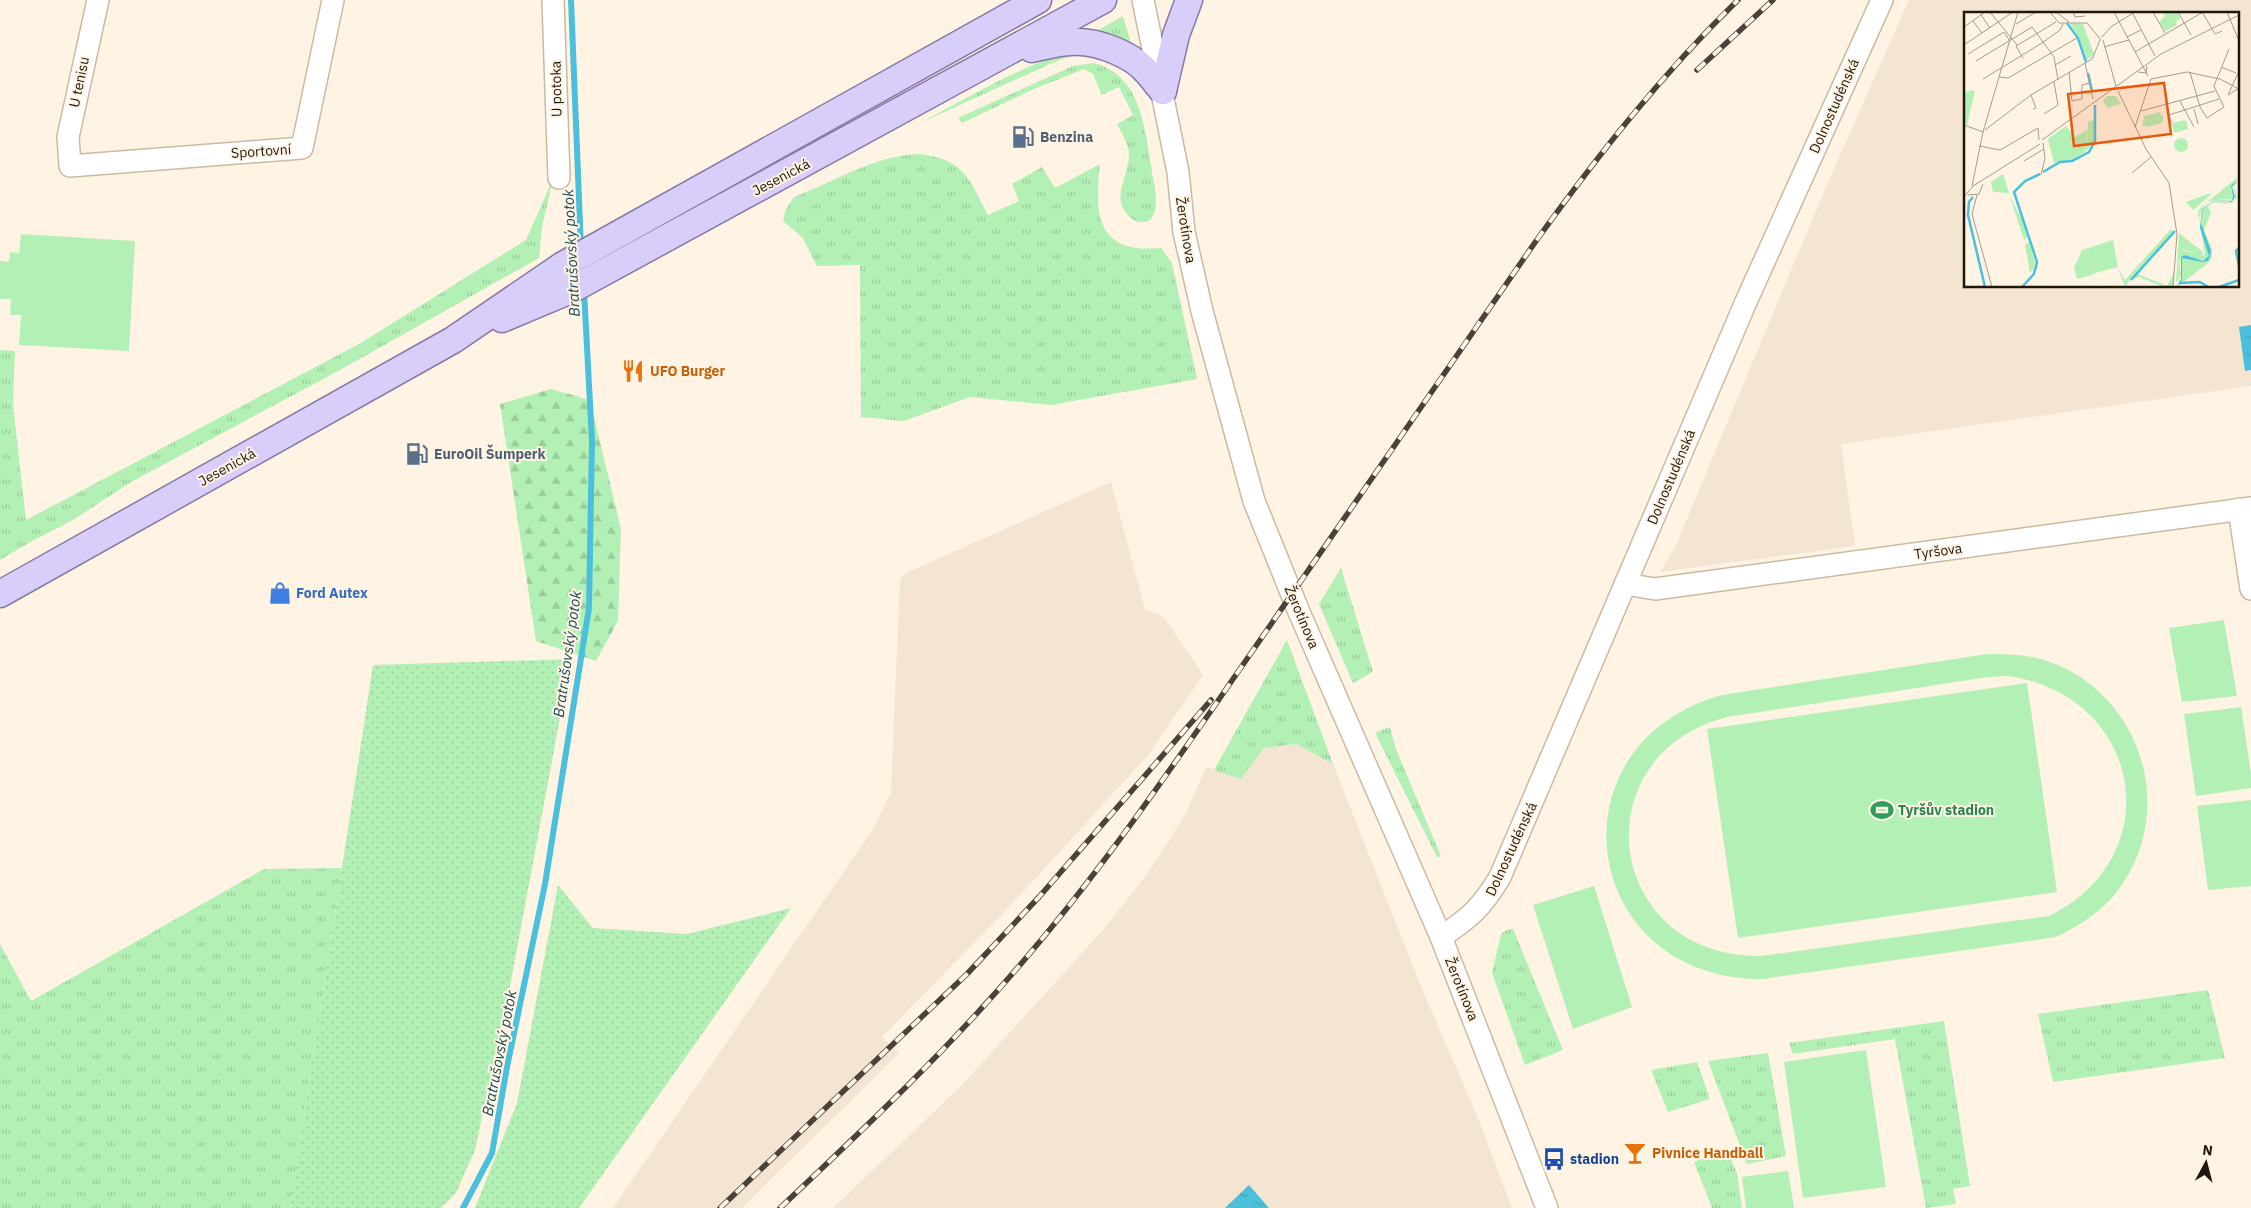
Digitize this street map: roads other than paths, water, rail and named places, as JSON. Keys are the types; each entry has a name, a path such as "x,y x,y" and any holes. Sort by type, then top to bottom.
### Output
{"main road":[{"path":"987,29 1018,0"},
{"name":"Jesenická","path":"0,594 453,340 574,259 1038,0"},
{"name":"Jesenická","path":"453,340 572,290 1000,58 1103,0"},
{"path":"1162,92 1176,35 1189,0"},
{"path":"1000,58 1060,42 1076,41 1098,44 1124,55 1142,66 1162,92"}],"street":[{"name":"U tenisu","path":"70,166 68,137 98,0"},
{"name":"Sportovní","path":"70,166 302,148 333,0"},
{"name":"U potoka","path":"553,0 559,178"},
{"name":"Žerotínova","path":"1143,0 1178,172 1184,232 1202,311 1254,501 1299,612 1441,937 1546,1208"},
{"name":"Dolnostudénská","path":"1441,937 1465,921 1485,902 1500,877 1563,734 1745,304 1882,0"},
{"name":"Tyršova","path":"1625,584 1655,589 2245,508"},
{"path":"2245,508 2251,589"}],"water":[{"path":"2251,325 2251,370 2245,371 2239,327"},
{"path":"1249,1185 1269,1208 1225,1208"}],"waterway":[{"name":"Bratrušovský potok","path":"571,0 581,249"},
{"name":"Bratrušovský potok","path":"463,1208 492,1153 507,1067 545,884 589,608 592,441 584,291"}],"railway":[{"path":"780,1208 941,1052 1002,986 1062,915 1176,761 1559,209 1607,146 1657,86 1738,0"},
{"path":"1697,70 1773,0"},
{"path":"720,1208 967,974 1039,897 1211,700"}],"place":[{"name":"Benzina","path":"1023,137"},
{"name":"UFO Burger","path":"633,371"},
{"name":"EuroOil Šumperk","path":"417,454"},
{"name":"Ford Autex","path":"280,593"},
{"name":"Tyršův stadion","path":"1882,810"},
{"name":"Pivnice Handball","path":"1635,1153"},
{"name":"stadion","path":"1554,1159"}]}
